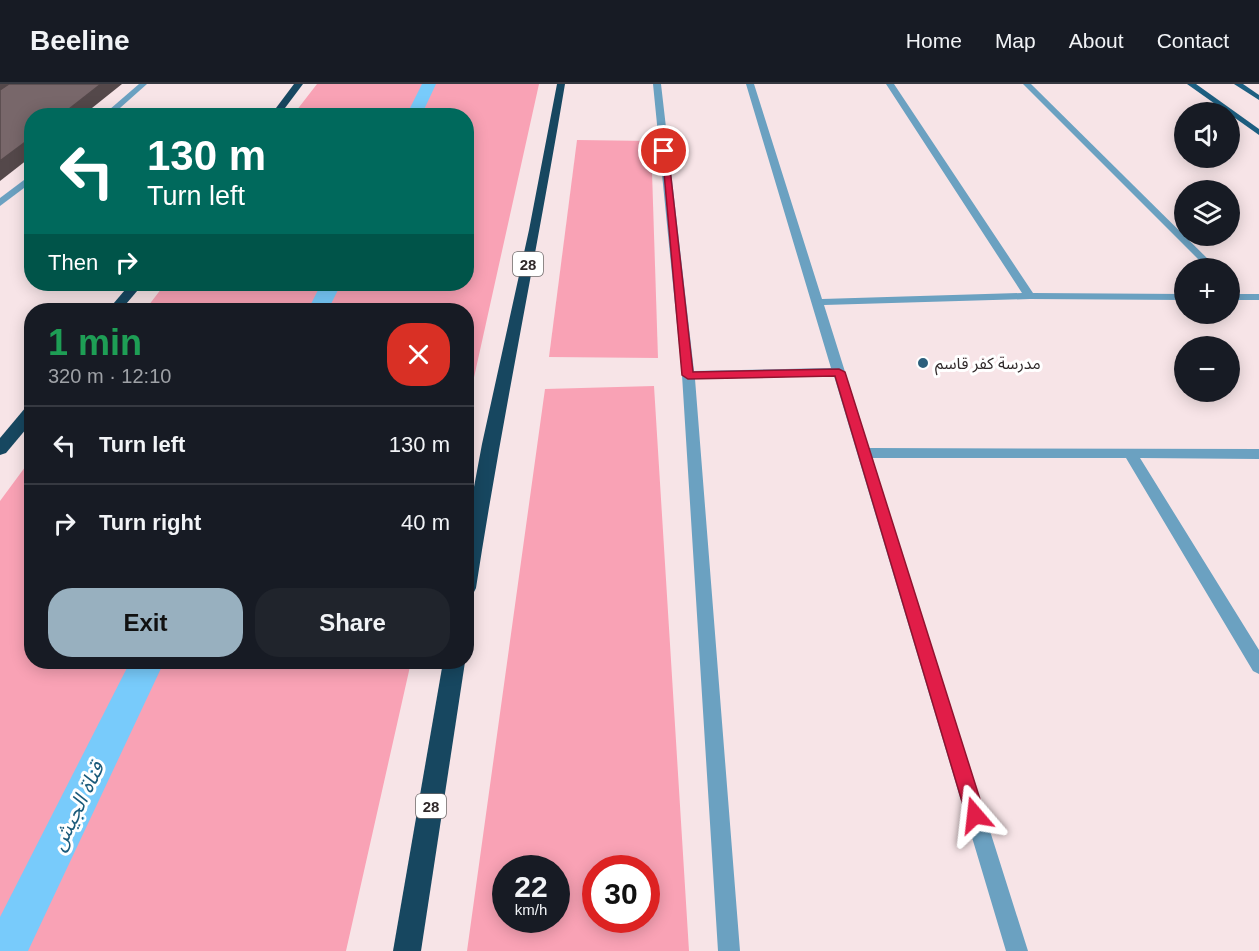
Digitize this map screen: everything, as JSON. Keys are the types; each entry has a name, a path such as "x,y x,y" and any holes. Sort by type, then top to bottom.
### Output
{"highway":[{"path":"280,108 299,84"},
{"name":"28","path":"474,540 490,444 535,230 561,84"},
{"path":"120,303 131,291"},
{"path":"5,443 24,420"},
{"name":"28","path":"407,951 453,669"}],"main road":[{"path":"1191,84 1259,133"},
{"path":"1238,84 1259,98"}],"street":[{"path":"115,108 143,84"},
{"path":"657,84 688,375 729,951"},
{"path":"750,84 1017,951"},
{"path":"890,84 1030,296"},
{"path":"1027,84 1202,258"},
{"path":"0,203 24,184"},
{"path":"817,302 1030,296 1174,297"},
{"path":"1240,297 1259,297"},
{"path":"688,375 839,372"},
{"path":"865,453 1259,454"},
{"path":"1131,453 1259,666"}],"shaded area":[{"path":"317,84 539,84 474,377 474,303 150,303 160,291 474,291 474,108 298,108"},
{"path":"577,140 651,141 658,358 549,357"},
{"path":"654,386 689,951 467,951 545,389"},
{"path":"24,468 24,669 409,669 346,951 0,951 0,501"}],"building":[{"path":"9,84 101,84 70,108 24,108 24,143 0,161 0,90"}],"waterway":[{"name":"قناة الجيش","path":"417,108 429,84"},
{"name":"قناة الجيش","path":"322,303 328,291"},
{"name":"قناة الجيش","path":"6,951 144,669"}],"place":[{"name":"مدرسة كفر قاسم","path":"923,363"}],"route":[{"path":"664,151 688,375 839,372 975,815"}]}
